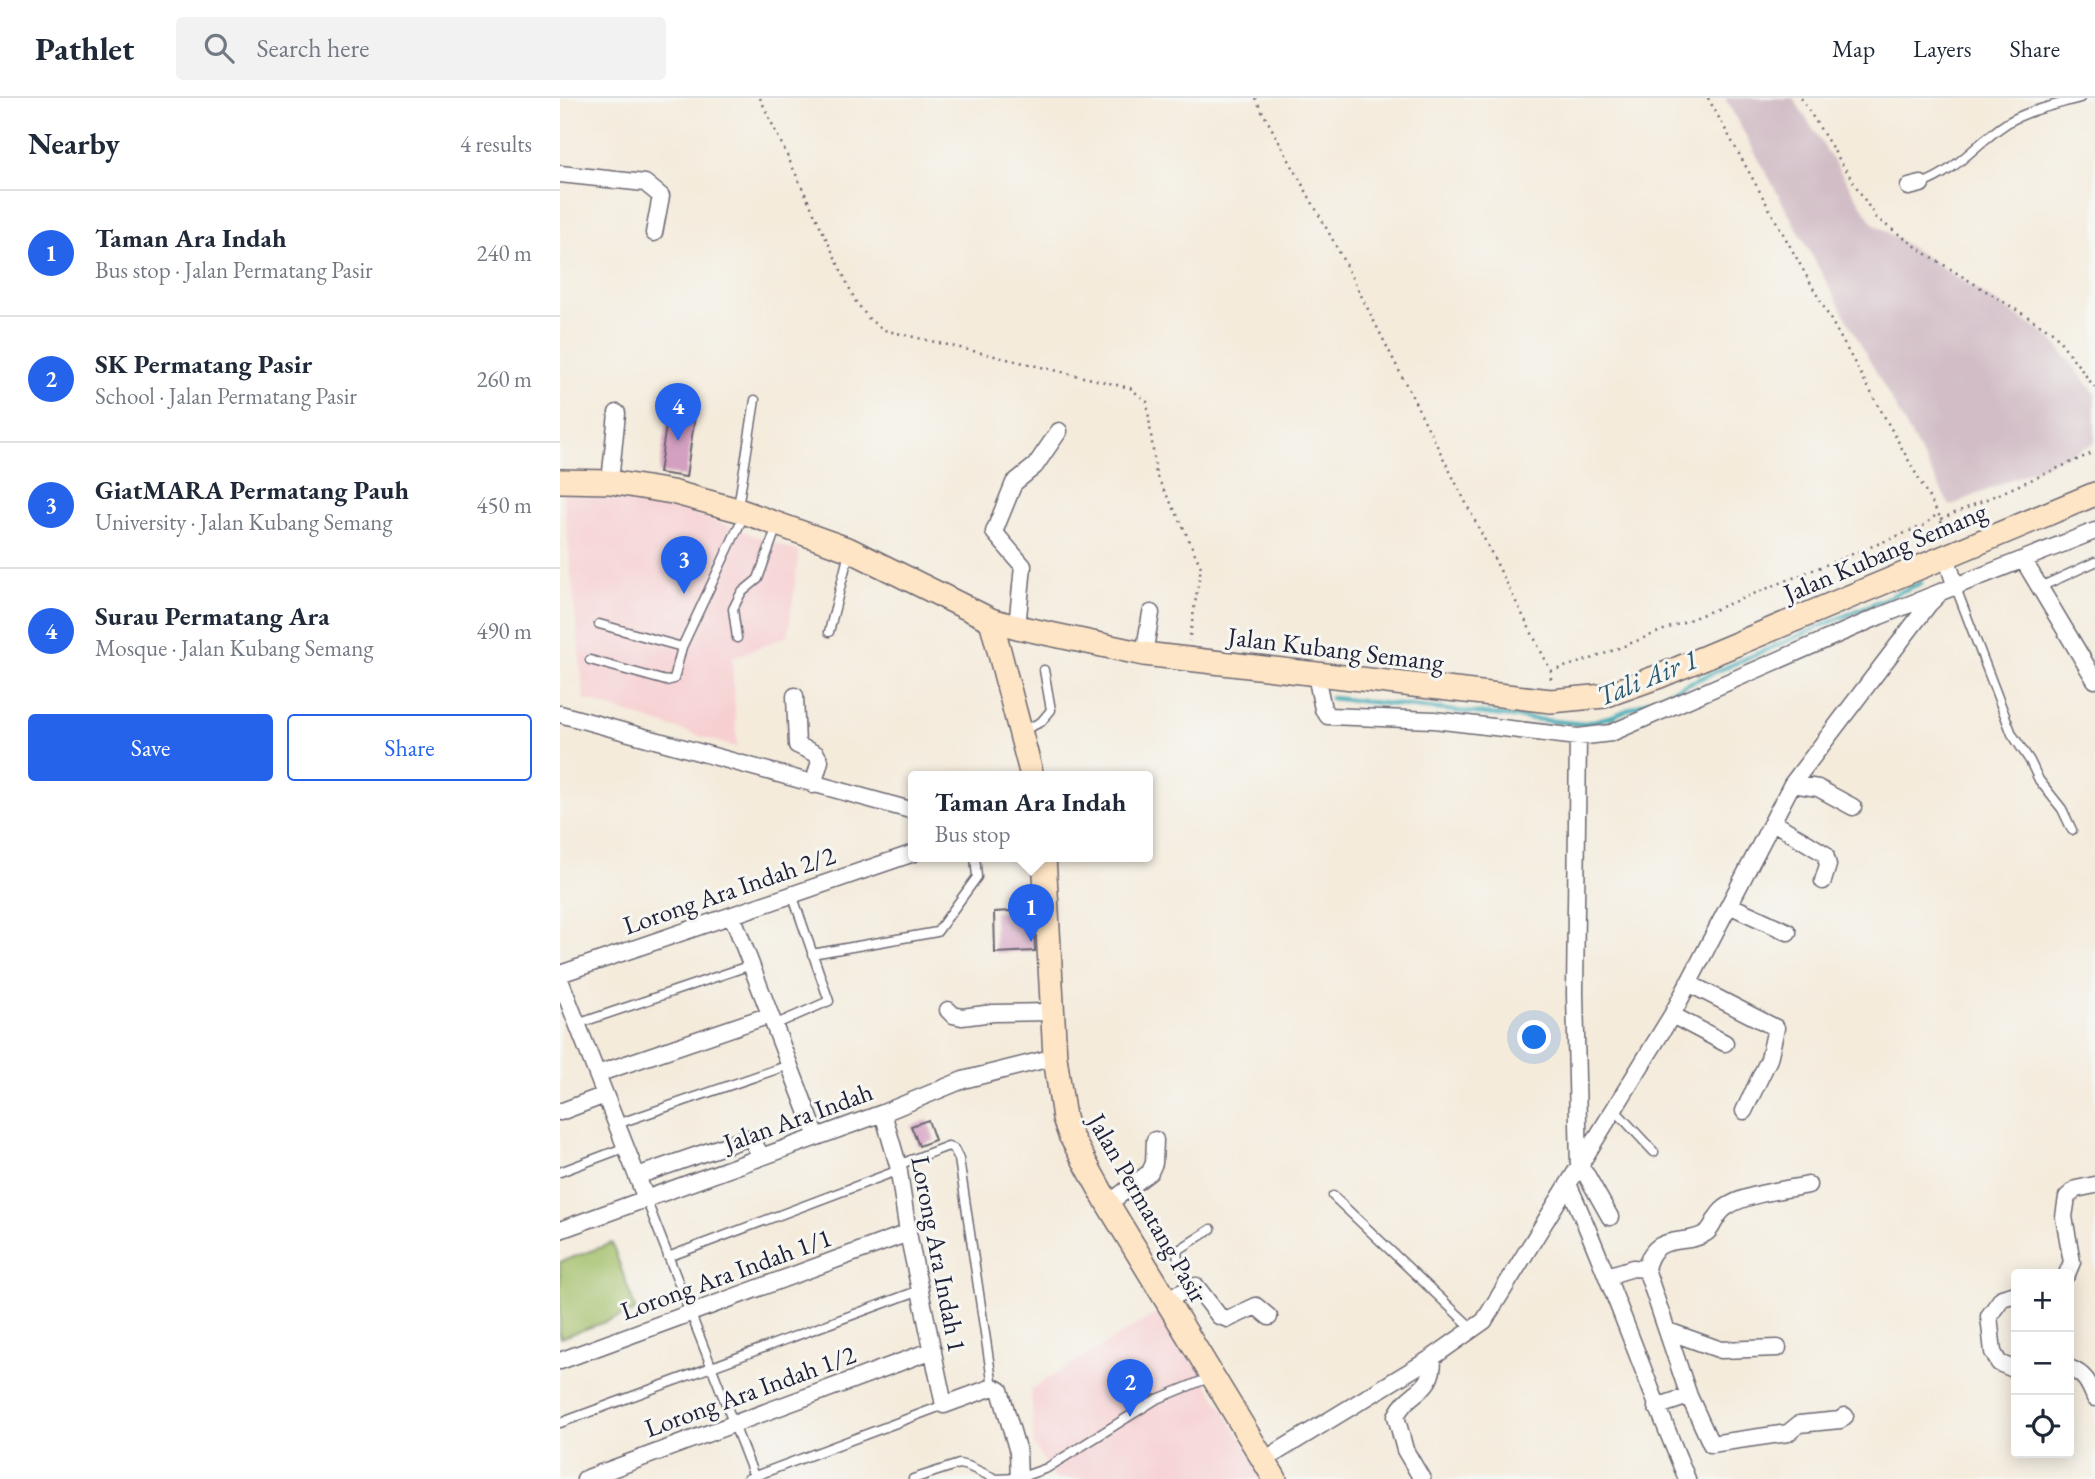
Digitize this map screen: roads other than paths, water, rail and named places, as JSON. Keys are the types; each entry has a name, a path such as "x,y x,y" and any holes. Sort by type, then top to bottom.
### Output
{"main road":[{"name":"Jalan Kubang Semang","path":"560,481 610,482 671,492 741,511 850,550 991,620 1017,627 1144,654 1186,660 1551,701 1604,696 1660,676 2095,494"},
{"path":"991,620 1031,771"},
{"name":"Jalan Permatang Pasir","path":"1039,862 1055,1057 1064,1118 1070,1135 1108,1204 1270,1470"}],"street":[{"path":"560,174 645,183 660,196 653,233"},
{"path":"610,482 617,413"},
{"path":"1017,627 1023,566 994,532 1014,483 1035,466 1059,431"},
{"path":"1316,675 1323,709 1328,716 1434,720 1578,737 1611,733 1881,616 2095,531"},
{"path":"1946,556 1956,588"},
{"path":"2024,561 2095,680"},
{"path":"1270,1470 1484,1321 1672,1015 1792,785 1938,595"},
{"path":"1144,654 1151,613"},
{"path":"795,696 797,745 816,754 820,761 813,785"},
{"path":"560,714 908,809"},
{"path":"1578,737 1575,993 1579,1166 1609,1217"},
{"path":"1792,785 1818,788 1853,807"},
{"path":"1773,822 1825,854 1828,865 1823,881"},
{"name":"Lorong Ara Indah 2/2","path":"560,974 908,855"},
{"path":"1729,905 1788,932"},
{"path":"732,915 817,1137"},
{"path":"560,980 646,1199"},
{"path":"1688,983 1776,1028 1769,1059 1744,1111"},
{"path":"948,1010 953,1015 962,1017 993,1013 1052,1012"},
{"path":"1672,1015 1725,1043"},
{"path":"597,1074 772,1020"},
{"name":"Jalan Ara Indah","path":"560,1230 883,1113 963,1080 1055,1057"},
{"path":"560,1112 605,1095"},
{"name":"Lorong Ara Indah 1","path":"883,1113 898,1167 908,1233 944,1405"},
{"path":"637,1176 747,1139 751,1139 762,1157"},
{"path":"1108,1204 1150,1172 1154,1163 1155,1140"},
{"path":"1808,1185 1728,1206 1715,1217 1712,1227 1705,1234 1668,1242 1654,1251 1648,1259 1646,1269 1707,1442 1716,1445 1787,1433 1799,1424 1840,1420 1844,1416"},
{"path":"2069,1269 2072,1262 2064,1217 2067,1197 2076,1189 2095,1185"},
{"path":"1569,1186 1687,1479"},
{"name":"Lorong Ara Indah 1/1","path":"560,1361 908,1233"},
{"path":"1607,1276 1633,1268 1646,1269"},
{"path":"1167,1299 1196,1286 1219,1316 1228,1319 1256,1306 1269,1317"},
{"path":"2011,1295 2002,1298 1989,1316 1993,1352 1999,1363 2011,1368"},
{"path":"1668,1331 1721,1350 1779,1348"},
{"name":"Lorong Ara Indah 1/2","path":"585,1479 933,1350"},
{"path":"1422,1479 1405,1450 1396,1416 1402,1404 1427,1384 1433,1373 1433,1357"},
{"path":"2074,1370 2089,1382 2095,1398"},
{"path":"944,1405 993,1387 1000,1390 1018,1452 1019,1478"},
{"path":"1656,1407 1689,1396"}],"lane":[{"path":"1915,186 1943,174 2006,123 2037,110 2080,98"},
{"path":"590,660 666,681 674,679 682,647 741,511 755,400"},
{"path":"737,638 733,609 741,593 758,579 778,523"},
{"path":"829,632 850,550"},
{"path":"2038,588 2095,562"},
{"path":"1956,588 2012,734 2039,780 2062,809 2072,830"},
{"path":"599,624 682,647"},
{"path":"1021,731 1041,722 1051,710 1044,670"},
{"path":"812,954 937,932 977,877 976,862"},
{"path":"772,1020 829,1001 792,894"},
{"path":"577,1024 751,965"},
{"path":"617,1124 789,1065"},
{"path":"1614,1109 1654,1152"},
{"path":"668,1256 948,1146 954,1149 959,1159 993,1387"},
{"path":"560,1172 626,1147"},
{"path":"1333,1196 1473,1329"},
{"path":"646,1199 734,1423 751,1478 944,1405"},
{"path":"1191,1287 1178,1261 1177,1251 1211,1229"},
{"path":"560,1423 920,1290"},
{"path":"913,1479 959,1464 996,1479 1019,1478 1046,1468 1156,1400 1214,1376"}],"waterway":[{"name":"Tali Air 1","path":"1331,698 1582,724 1613,716 1921,583"}],"place":[{"name":"Surau Permatang Ara","path":"678,441"},
{"name":"GiatMARA Permatang Pauh","path":"684,594"},
{"name":"Taman Ara Indah","path":"1031,942"},
{"name":"SK Permatang Pasir","path":"1130,1417"}]}
